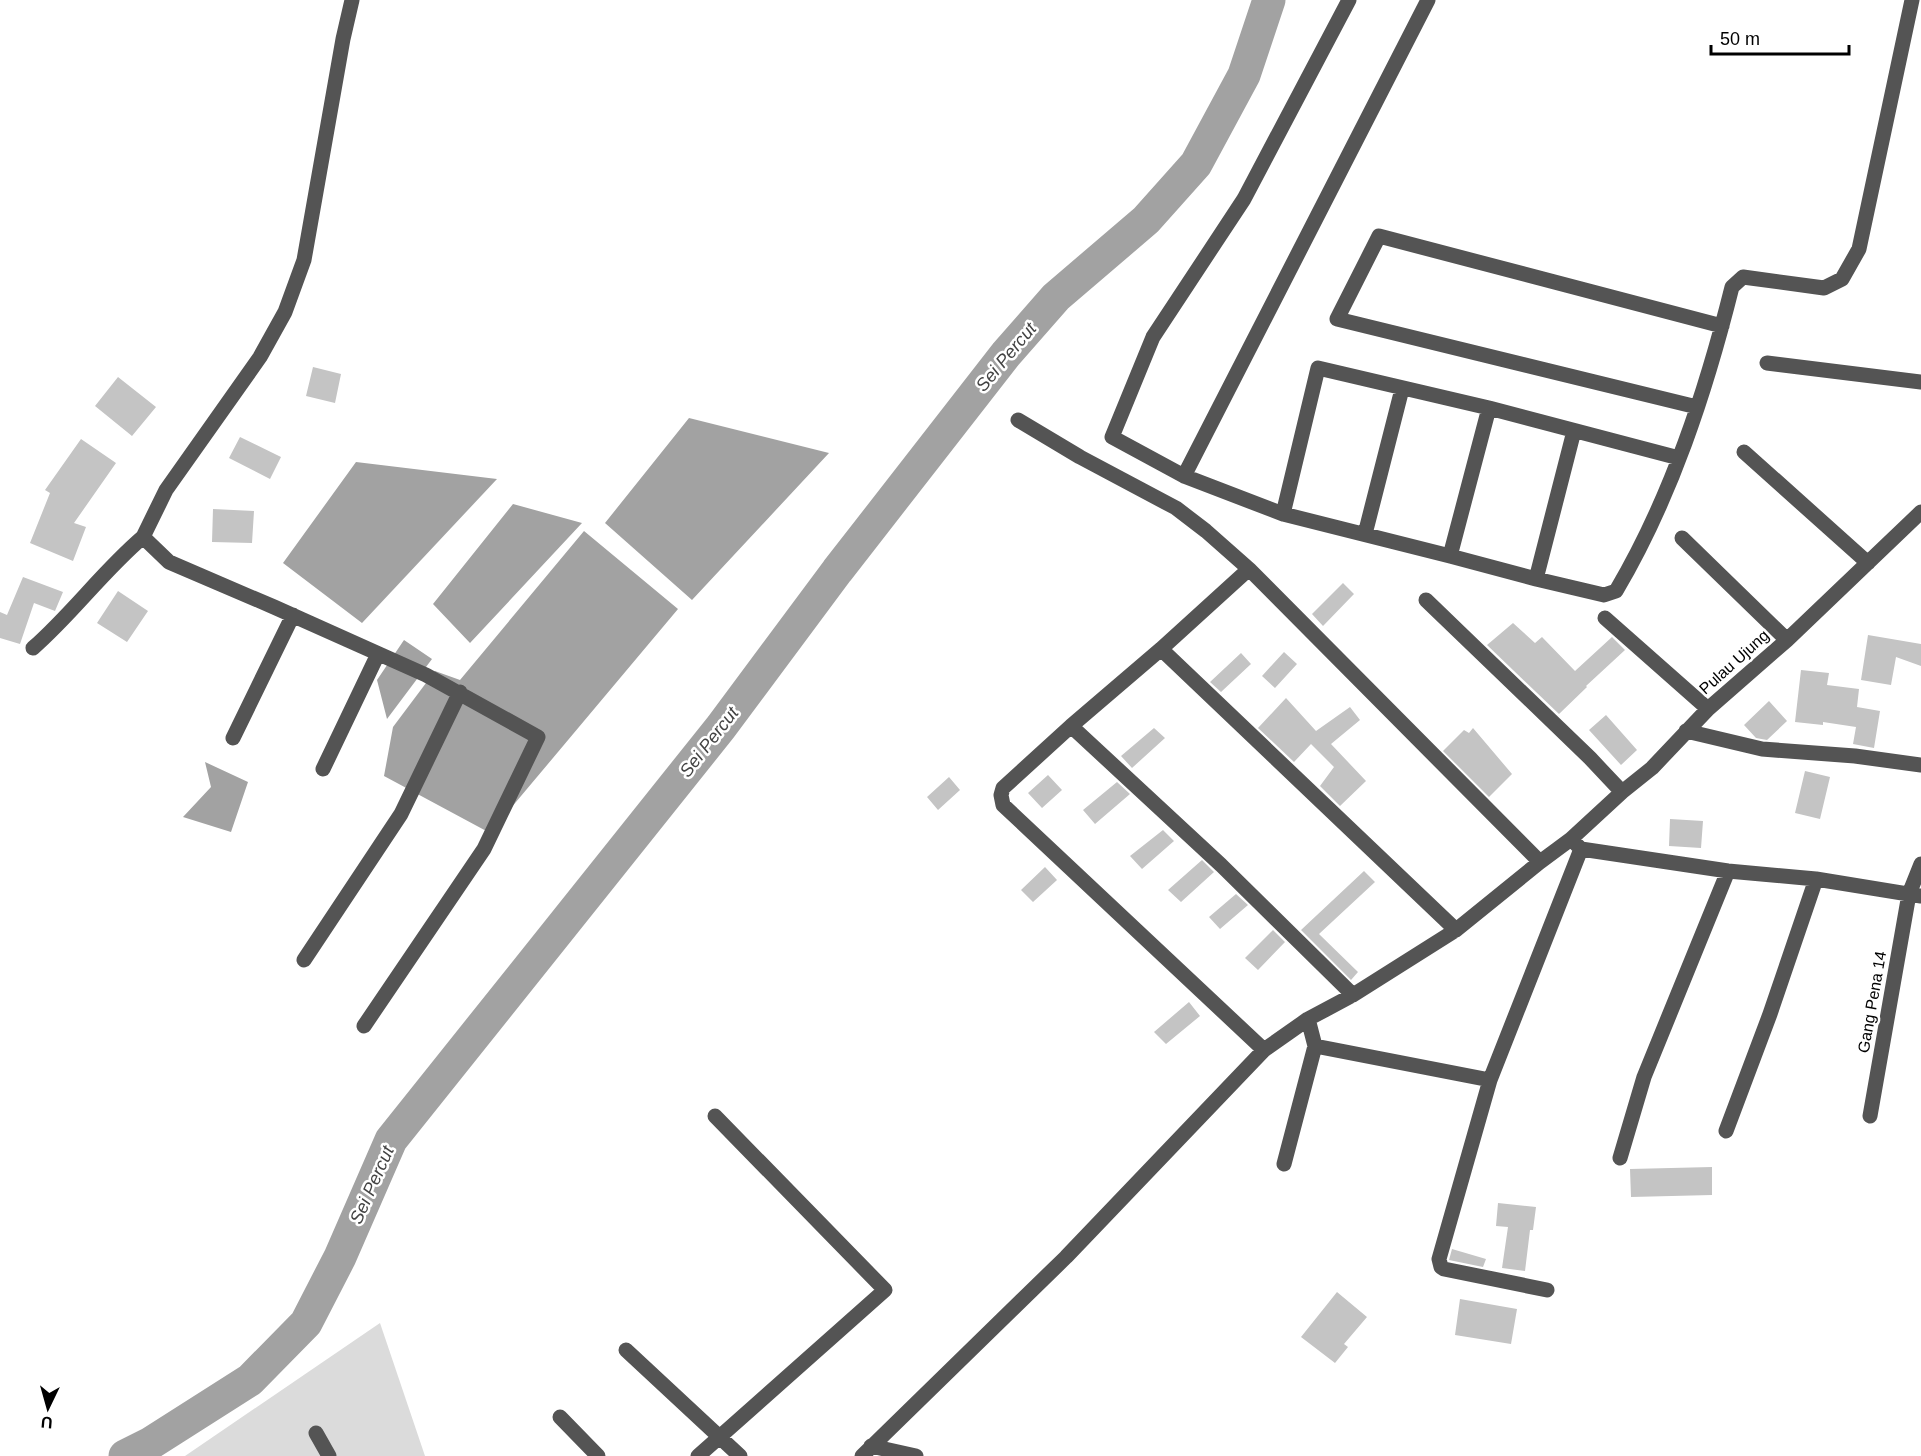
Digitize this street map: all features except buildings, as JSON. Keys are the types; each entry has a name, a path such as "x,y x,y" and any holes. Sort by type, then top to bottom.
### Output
{"street":[{"path":"33,648 55,629 123,555 143,537 166,490 260,357 285,312 304,260 352,0"},
{"path":"1349,0 1244,199 1153,337 1112,437 1184,476 1282,514 1604,595 1616,591 1634,561 1679,458 1698,407 1732,287 1743,276 1824,288 1842,279 1858,249 1912,0"},
{"path":"1184,476 1428,0"},
{"path":"1698,407 1337,319 1379,236 1722,326"},
{"path":"1767,363 1921,382"},
{"path":"1282,514 1318,368 1489,408 1679,458"},
{"path":"1365,534 1402,389"},
{"path":"1450,556 1489,408"},
{"path":"1017,420 1080,457 1176,508 1206,531 1249,569 1540,862"},
{"path":"1536,579 1574,431"},
{"path":"1744,452 1869,563"},
{"name":"Pulau Ujung","path":"867,1451 1066,1257 1264,1050 1308,1019 1353,995 1456,930 1540,862 1576,844 1622,792 1652,768 1708,709 1787,640 1921,512"},
{"path":"143,537 169,562 293,615 460,692 538,736 484,849 364,1026"},
{"path":"1682,538 1787,640"},
{"path":"1249,569 1071,726 1003,788 1001,795 1003,805 1264,1050"},
{"path":"1426,600 1590,758 1622,792"},
{"path":"233,738 293,615"},
{"path":"1605,618 1708,709"},
{"path":"1161,649 1456,930"},
{"path":"323,769 378,654"},
{"path":"304,960 401,814 460,692"},
{"path":"1071,726 1221,865 1353,995"},
{"path":"1686,731 1762,749 1855,756 1921,765"},
{"path":"1547,1290 1444,1269 1440,1263 1490,1080 1576,844 1728,871 1816,879 1915,895"},
{"name":"Gang Pena 14","path":"1870,1116 1921,864"},
{"path":"1620,1158 1644,1077 1728,871"},
{"path":"1726,1131 1770,1014 1816,879"},
{"path":"1284,1164 1315,1046 1308,1019"},
{"path":"1315,1046 1490,1080"},
{"path":"698,1456 885,1290 715,1116"},
{"path":"626,1350 740,1456"},
{"path":"561,1417 598,1456"},
{"path":"316,1433 329,1456"},
{"path":"867,1451 916,1456"}],"shaded area":[{"path":"689,418 829,453 692,600 605,523"},
{"path":"356,462 497,479 362,623 283,563"},
{"path":"513,504 582,523 470,643 433,604"},
{"path":"584,531 678,609 490,833 384,776 393,727 435,671 460,680"},
{"path":"404,640 432,659 387,719 377,680"},
{"path":"205,762 248,782 231,832 183,817 211,787"},
{"path":"380,1323 425,1456 185,1456"}],"waterway":[{"name":"Sei Percut","path":"125,1456 151,1443 250,1380 306,1323 340,1257 391,1140 721,727 837,571 1006,354 1056,297 1146,220 1196,164 1244,75 1269,0"}]}
